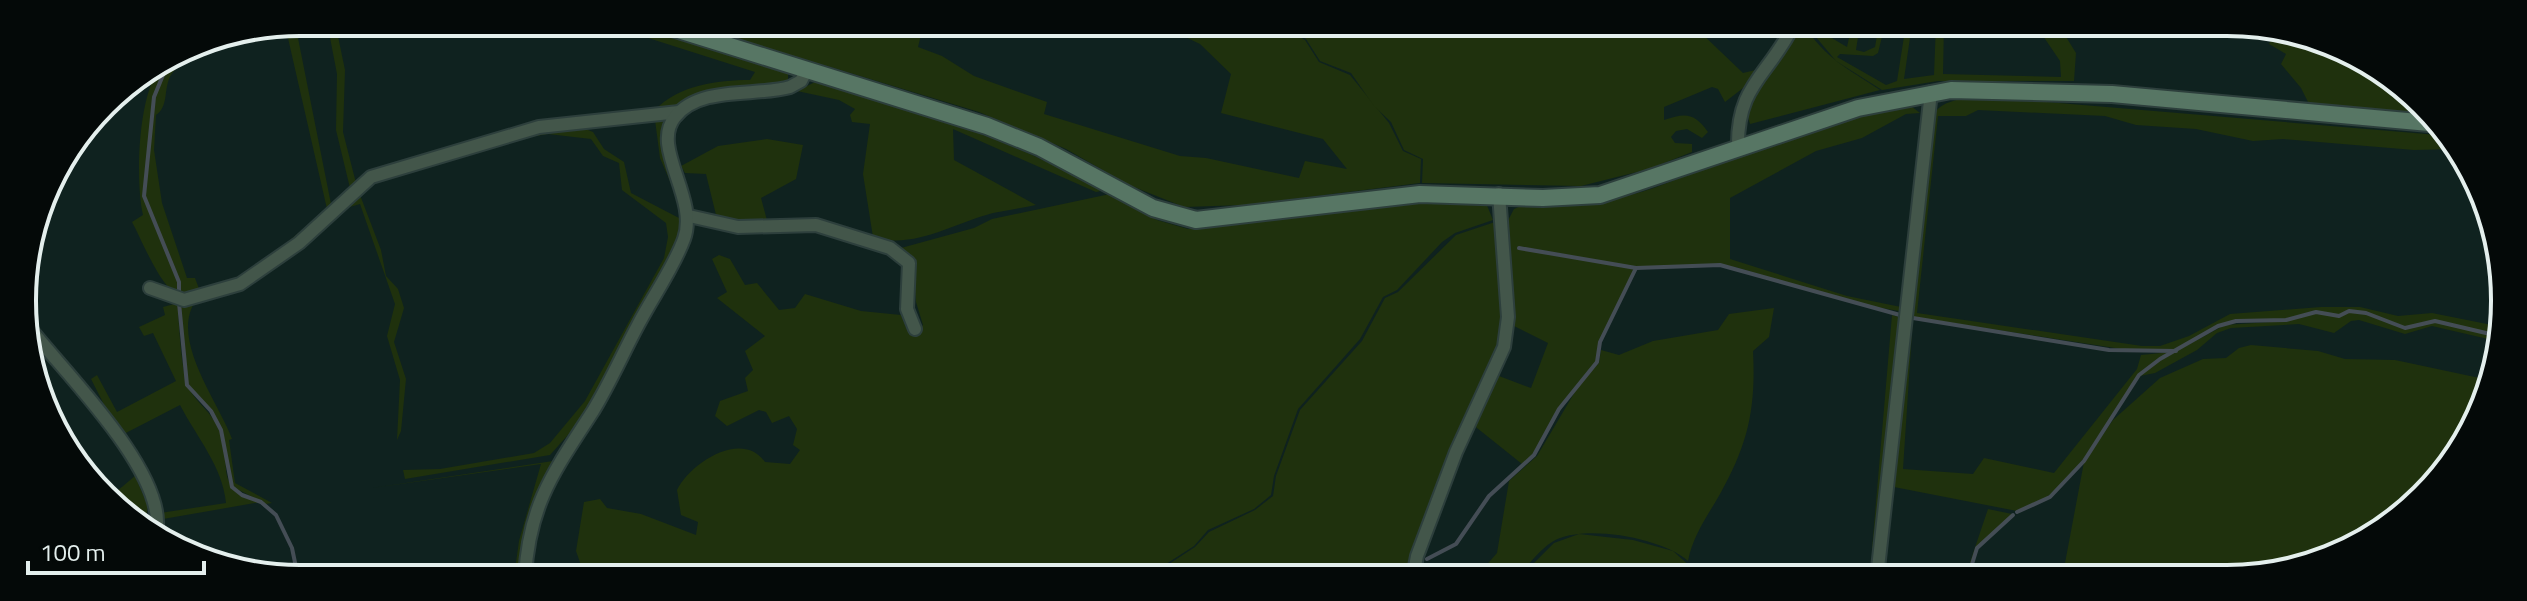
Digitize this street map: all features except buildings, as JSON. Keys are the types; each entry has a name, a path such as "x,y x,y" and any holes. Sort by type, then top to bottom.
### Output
{"main road":[{"path":"699,36 1025,141 1153,208 1179,218 1217,220 1420,194 1499,194 1543,198 1600,195 1858,108 1931,92 2004,89 2112,94 2422,122"}],"street":[{"path":"1738,150 1737,128 1747,93 1786,36"},
{"path":"150,288 184,300 240,284 299,243 371,177 385,172 539,127 680,112 720,96 790,87 801,81 807,69"},
{"path":"1878,565 1931,92"},
{"path":"526,565 527,545 541,494 615,373 684,241 689,216 668,146 670,124 680,112"},
{"path":"1417,565 1450,466 1504,347 1508,317 1499,194"},
{"path":"689,216 738,227 816,225 890,248 909,263 907,309 915,329"},
{"path":"39,338 107,418 152,499 156,521"}],"green space":[{"path":"298,36 331,204 350,188 336,130 337,74 330,36 338,36 345,70 343,132 357,187 276,257 254,272 208,291 253,271 327,209 288,37"},
{"path":"642,36 667,36 788,74 786,83 688,100 670,109 655,110 687,90 712,83 750,80 755,72"},
{"path":"728,36 921,36 918,47 942,56 974,76 1047,102 1044,114 1180,156 1206,158 1299,178 1305,161 1347,169 1323,139 1221,113 1231,74 1200,44 1183,36 1298,36 1305,40 1319,62 1350,75 1389,123 1403,151 1421,159 1420,183 1245,205 1184,207 1129,185 1066,149 979,112"},
{"path":"1300,36 1704,36 1743,73 1760,69 1747,85 1725,102 1718,89 1712,87 1664,107 1664,120 1689,116 1708,132 1702,138 1687,129 1676,131 1671,137 1675,143 1692,144 1692,152 1649,169 1581,186 1422,183 1423,159 1404,150 1391,122 1374,106 1351,73 1320,61 1306,39"},
{"path":"1789,36 1812,36 1838,62 1880,90 1750,124 1745,106"},
{"path":"1815,36 1830,36 1847,47 1849,36 1858,36 1856,50 1864,52 1875,47 1877,36 1882,36 1878,53 1873,56 1840,54 1837,57 1886,85 1897,81 1904,36 1910,36 1904,79 1934,75 1936,36 1944,36 1943,74 2061,77 2060,61 2043,36 2065,36 2076,53 2074,81 1938,81 1882,90 1836,61"},
{"path":"2271,40 2278,41 2328,56 2359,71 2413,112 2310,106 2301,88 2281,64 2286,54 2269,44"},
{"path":"177,66 169,79 164,104 156,115 154,150 162,203 187,278 195,278 200,292 180,294 180,282 145,196 155,97 165,73"},
{"path":"162,75 154,97 144,196 178,282 178,294 158,273 132,222 143,215 139,156 144,109 150,88"},
{"path":"815,82 962,127 1033,156 1101,191 1096,192 953,129 954,160 1036,205 978,217 918,238 888,240 873,237 863,174 870,124 852,122 850,115 855,109 839,100 797,91"},
{"path":"1979,98 2432,134 2443,149 2414,150 2283,139 2253,141 2196,129 2136,125 2105,116 1978,110 1966,116 1938,116 1917,313 2142,346 2160,346 2189,336 2230,314 2321,307 2360,307 2398,316 2432,313 2490,325 2489,333 2435,321 2406,327 2366,312 2349,311 2339,315 2316,311 2286,319 2225,323 2177,350 2141,352 1913,317 1903,469 1973,474 1984,458 2054,473 2137,369 2141,355 2171,352 2139,374 2090,451 2058,489 2041,501 2017,511 1894,487 1933,115 1948,103"},
{"path":"1911,106 1920,113 1906,114 1862,138 1816,151 1730,198 1730,259 1847,296 1901,307 1899,311 1864,305 1735,267 1636,267 1519,246 1635,269 1599,342 1596,362 1558,408 1532,456 1522,464 1472,424 1499,366 1502,368 1499,376 1531,388 1548,343 1510,324 1504,228 1514,209 1536,203 1598,202 1632,195 1797,131 1845,118"},
{"path":"655,120 663,120 662,148 679,189 685,224 597,394 575,427 550,455 405,479 403,470 440,469 534,453 550,443 585,401 664,258 668,237 666,223 622,190 619,163 603,156 591,139 548,134 506,141 578,126 593,132 604,149 624,162 631,193 679,218 681,207 660,158"},
{"path":"767,139 803,145 796,179 761,198 768,224 754,226 717,219 706,174 685,173 681,166 718,146"},
{"path":"1110,194 1157,220 1188,229 1434,202 1486,203 1493,220 1455,233 1442,242 1397,290 1383,297 1360,339 1298,409 1274,476 1271,495 1254,509 1208,530 1194,546 1165,565 581,565 576,551 584,502 600,499 607,508 641,514 696,535 698,522 681,515 677,490 704,461 730,449 743,449 755,453 765,462 790,464 800,450 793,445 797,429 789,416 772,423 766,412 759,410 727,426 715,416 720,401 748,391 745,378 753,370 745,351 765,336 717,298 727,292 712,259 719,255 730,259 745,285 757,283 779,310 795,308 805,294 861,311 901,315 908,332 916,332 923,325 916,302 913,259 901,248 974,228 992,219"},
{"path":"360,195 381,250 386,276 398,289 404,308 394,342 406,379 401,431 397,440 400,380 387,336 395,304 360,204 343,209"},
{"path":"1495,222 1501,317 1499,344 1414,565 1167,565 1195,547 1209,532 1255,510 1273,496 1276,476 1300,410 1362,341 1385,298 1398,292 1456,235"},
{"path":"195,302 189,317 188,334 192,353 232,439 229,440 235,483 272,503 266,504 233,487 221,430 212,411 188,385 180,303"},
{"path":"178,303 184,373 189,389 219,429 229,481 234,488 261,502 163,519 160,513 226,503 214,464 180,405 120,436 91,379 97,375 117,412 176,381 153,333 144,336 139,327 165,315 163,307"},
{"path":"1774,308 1769,337 1753,351 1753,391 1744,442 1730,476 1697,534 1688,561 1642,540 1582,534 1565,536 1552,542 1528,565 1486,565 1497,553 1509,481 1537,456 1579,385 1599,363 1601,350 1619,355 1653,341 1718,330 1729,314"},
{"path":"2349,312 2366,313 2405,329 2435,322 2489,335 2488,339 2432,326 2405,334 2359,320 2351,321 2334,333 2299,324 2231,328 2217,333 2197,350 2155,373 2140,376 2160,360 2225,325 2286,321 2316,313 2339,317"},
{"path":"1892,315 1899,317 1876,550 1872,549"},
{"path":"2251,345 2318,351 2345,359 2395,360 2479,378 2464,417 2436,462 2414,488 2388,510 2343,538 2312,551 2261,563 2066,565 2084,462 2113,420 2160,378 2203,359 2226,358 2239,348"},
{"path":"553,461 529,520 522,565 516,565 519,541 541,464 372,488"},
{"path":"135,476 148,506 146,515 139,510 118,491"},
{"path":"1988,509 2012,514 1976,548 1969,565"},
{"path":"1579,534 1633,540 1673,551 1689,565 1532,565 1554,543"}],"waterway":[{"path":"163,74 154,97 144,196 179,282 179,294"},
{"path":"1519,248 1636,268 1720,265 1900,315"},
{"path":"1427,559 1456,544 1489,496 1534,455 1559,409 1597,362 1600,342 1636,268"},
{"path":"179,303 187,385 211,411 221,430 232,487 242,495 261,502 276,515 292,548 295,565"},
{"path":"2017,512 2050,497 2084,461 2139,375 2160,359 2218,326 2236,321 2286,320 2316,312 2339,316 2349,311 2366,313 2405,328 2435,321 2489,334"},
{"path":"1913,318 2109,350 2176,351"},
{"path":"1972,565 1977,548 2013,515"}]}
